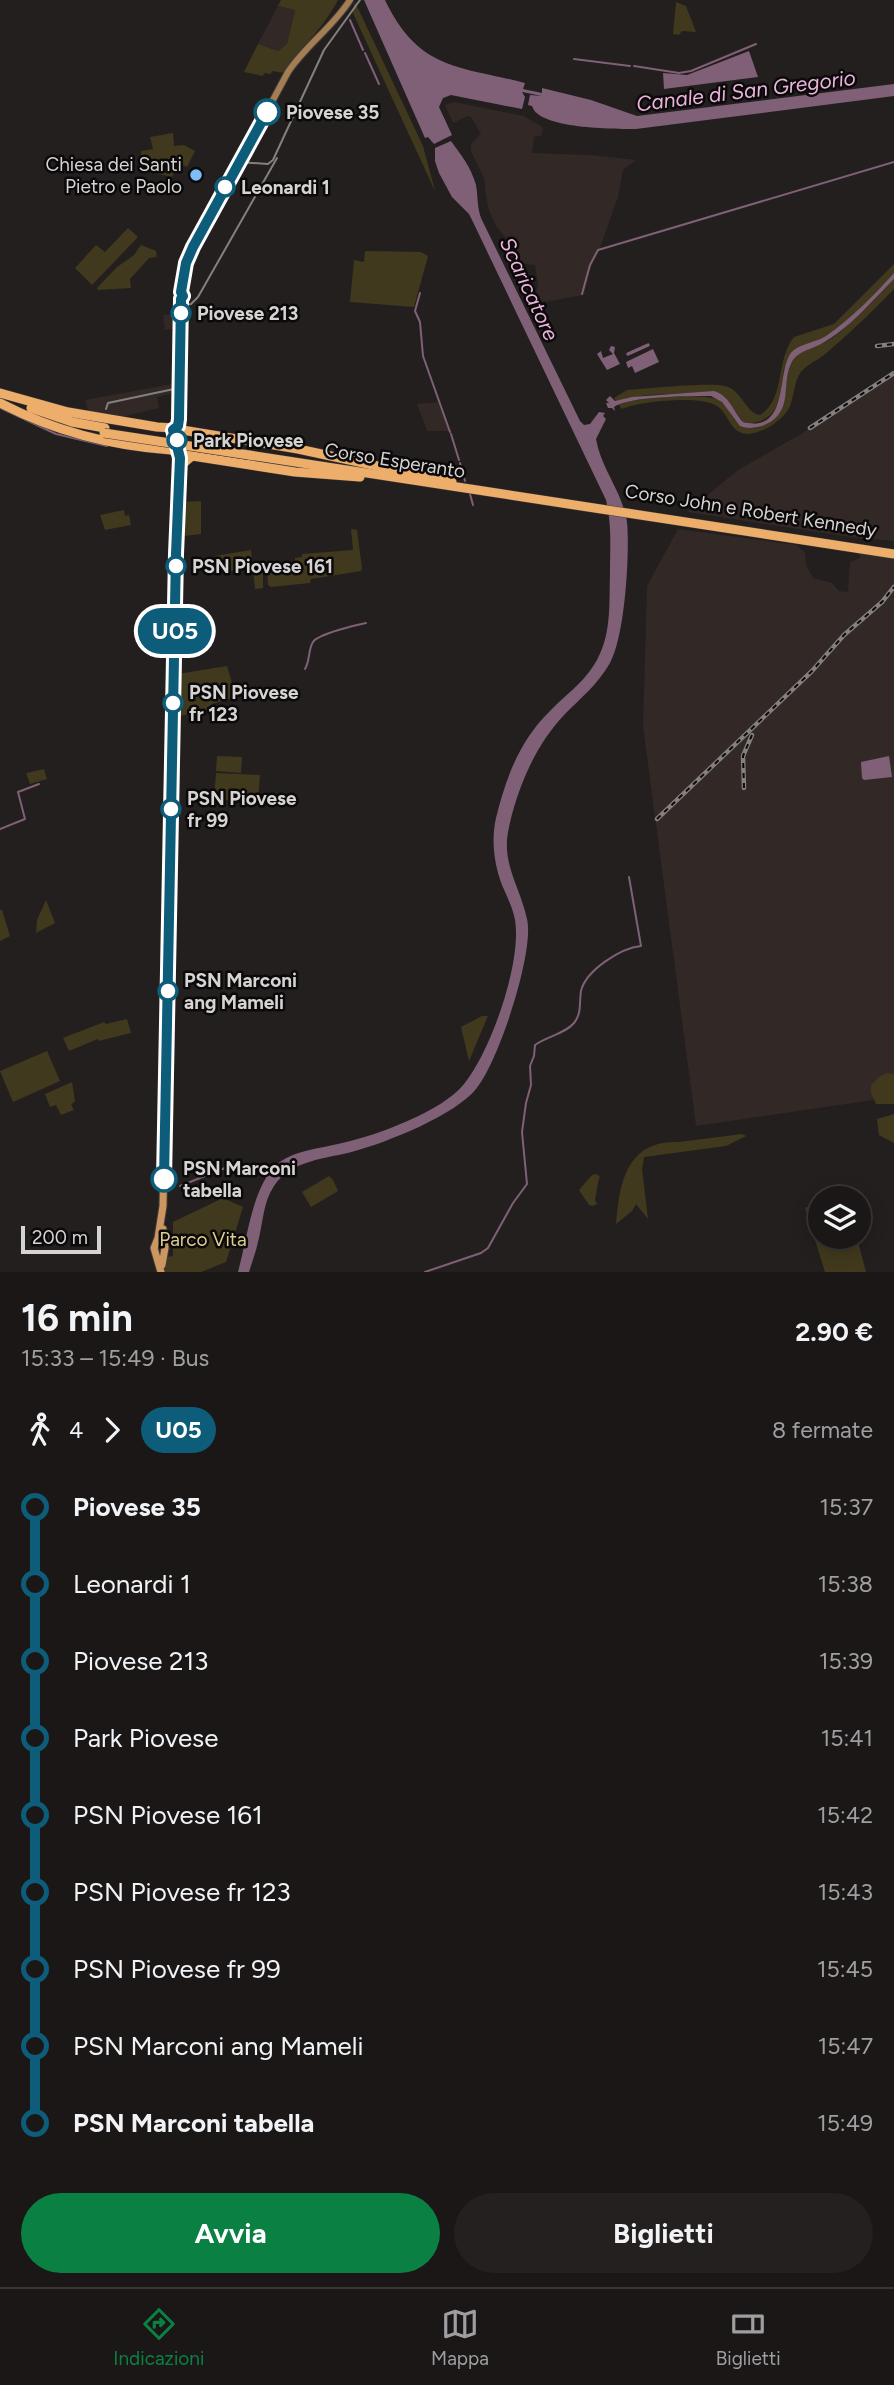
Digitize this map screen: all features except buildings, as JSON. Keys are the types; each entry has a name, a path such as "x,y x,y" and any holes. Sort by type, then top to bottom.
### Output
{"highway":[{"path":"0,398 68,412 298,449 435,482"},
{"path":"0,398 71,424 182,454 295,472 435,482"},
{"path":"0,398 50,426 77,435 182,454"},
{"name":"Corso Esperanto","path":"182,454 250,453 604,508"},
{"name":"Corso John e Robert Kennedy","path":"604,508 894,552"}],"main road":[{"path":"161,1272 182,454 178,428 182,288 188,258 286,76 350,0"},
{"path":"161,1272 154,1248 162,1246"}],"shaded area":[{"path":"364,0 385,0 412,41 443,62 525,83 523,89 542,93 542,88 591,100 637,116 894,84 894,96 636,129 612,129 562,123 537,114 532,106 528,105 530,95 542,96 522,92 525,97 522,109 451,95 443,98 439,107 452,135 434,144 428,137 425,138"},
{"path":"278,6 295,10 287,44 278,51 258,44"},
{"path":"749,51 758,77 664,89 663,73 687,75"},
{"path":"454,102 524,116 542,127 541,136 534,137 532,153 636,160 623,170 618,197 591,266 584,295 544,302 535,300 538,284 535,265 518,263 511,244 496,226 488,208 484,178 471,151 471,144 481,134 471,117 453,123 445,105"},
{"path":"451,141 471,172 476,185 481,218 580,421 584,425 590,424 599,412 605,413 603,416 606,419 596,439 627,522 628,553 623,615 610,663 589,690 554,726 528,769 516,801 507,844 510,866 527,919 528,935 513,1007 485,1076 466,1099 437,1118 369,1147 311,1161 290,1170 274,1186 268,1199 249,1272 238,1272 257,1197 274,1167 300,1152 372,1135 425,1113 454,1094 474,1069 494,1029 514,959 515,920 499,877 494,852 494,826 500,803 516,760 530,734 589,672 600,654 607,632 610,545 606,500 469,214 452,197 439,173 435,148"},
{"path":"894,273 894,279 851,323 793,360 780,413 762,426 740,426 722,402 711,396 646,399 622,403 614,407 615,411 608,408 606,403 609,403 606,400 610,396 615,401 632,397 714,391 728,400 743,422 757,423 767,419 774,412 785,366 792,352 835,330"},
{"path":"178,314 178,328 165,330 163,315"},
{"path":"611,346 615,347 614,353 620,364 607,370 597,354 601,351 603,358 613,354 609,350"},
{"path":"653,349 659,362 635,373 632,366 628,368 626,362"},
{"path":"894,373 894,541 687,512 738,470 801,434"},
{"path":"177,383 177,392 157,397 159,408 117,418 89,414 85,400"},
{"path":"438,402 449,431 427,431 417,404"},
{"path":"678,529 797,545 805,553 806,565 813,578 832,583 839,591 848,592 850,562 860,558 859,551 894,555 894,1097 696,1126 643,726 647,586"},
{"path":"889,756 892,777 862,778 861,762"}],"green space":[{"path":"281,0 338,0 285,73 272,71 271,74 264,73 263,76 244,72 258,44 278,51 287,44 295,10 278,6"},
{"path":"355,2 423,146 435,191 352,11"},
{"path":"676,2 686,6 696,32 682,31 679,35 673,34"},
{"path":"173,133 174,146 184,145 195,151 187,167 179,163 172,177 142,170 141,151 153,149 150,137"},
{"path":"128,228 138,237 92,285 75,268 96,245 105,252"},
{"path":"141,245 156,251 157,257 149,258 130,279 131,288 98,290 117,267 134,255"},
{"path":"365,251 421,252 428,256 414,307 350,302 354,260 364,262"},
{"path":"894,264 894,273 854,314 827,336 790,356 784,370 778,402 770,415 763,420 743,422 729,402 717,392 647,395 616,401 614,398 627,390 720,385 737,393 751,410 760,415 774,399 784,357 794,337 834,324"},
{"path":"894,279 894,289 877,306 824,355 801,372 787,411 766,429 741,433 717,406 698,401 656,402 622,409 618,404 700,396 719,400 744,426 752,428 763,425 778,414 782,407 787,373 794,358 828,341"},
{"path":"201,501 201,534 184,536 183,502"},
{"path":"124,510 125,516 129,515 131,525 105,530 100,515"},
{"path":"351,529 357,530 361,571 311,579 310,583 271,587 268,585 267,567 295,565 295,558 302,557 302,554 353,550"},
{"path":"251,550 253,568 263,567 263,588 255,589 253,569 216,572 215,556"},
{"path":"227,666 236,697 212,704 213,708 177,717 178,674"},
{"path":"217,756 242,757 241,773 216,771"},
{"path":"44,769 47,779 30,784 26,773"},
{"path":"216,773 260,775 258,802 214,799"},
{"path":"46,900 55,923 36,933 37,920"},
{"path":"0,910 10,936 0,941"},
{"path":"482,1016 488,1016 469,1061 461,1027"},
{"path":"127,1019 131,1033 99,1041 98,1039 69,1051 63,1038 104,1022 106,1024"},
{"path":"47,1051 60,1081 13,1102 0,1071"},
{"path":"886,1073 894,1074 894,1104 876,1104 871,1085"},
{"path":"72,1082 75,1101 71,1105 74,1110 61,1115 56,1105 50,1107 45,1094"},
{"path":"894,1114 894,1143 879,1135 877,1119"},
{"path":"742,1134 746,1136 726,1146 644,1157 642,1169 648,1219 636,1204 632,1211 616,1224 624,1177 635,1158 644,1150 663,1143"},
{"path":"597,1174 601,1178 595,1200 597,1204 593,1206 589,1205 579,1190 592,1175"},
{"path":"329,1176 338,1191 311,1207 302,1192"},
{"name":"Parco Vita","path":"223,1198 243,1207 226,1262 201,1272 165,1272 166,1257 173,1256 173,1222"},
{"path":"818,1249 860,1249 866,1272 825,1272"}],"waterway":[{"path":"350,20 363,50"},
{"path":"634,66 679,73 691,71 756,44"},
{"path":"365,53 379,84"},
{"path":"574,59 630,66"},
{"path":"582,294 590,265 598,250 894,162"},
{"path":"420,293 415,311 420,322 423,356 450,432"},
{"path":"628,354 648,345"},
{"path":"0,408 56,434 107,446"},
{"path":"451,434 459,460"},
{"path":"460,463 465,481"},
{"path":"470,494 473,505"},
{"path":"305,669 311,645 316,639 366,623"},
{"path":"0,829 25,819 18,792 39,784"},
{"path":"425,1272 481,1253 488,1248 527,1184 522,1132 535,1045 566,1030 574,1023 579,1012 584,983 597,968 624,951 641,946 629,877"},
{"path":"180,1186 235,1164"}],"tram line":[{"path":"106,409 108,403 174,389 178,385 182,282 196,235 238,162 268,164 273,160 324,50 360,0"},
{"path":"182,316 183,305 191,304 198,297 277,158"}],"railway":[{"path":"877,346 894,344"},
{"path":"810,428 894,373"},
{"path":"657,819 812,671 844,635 882,602 894,587"},
{"path":"744,788 743,756 752,735"}],"bus line":[{"name":"U05","path":"164,1179 180,458 173,430 178,426 179,419 181,292 186,263 193,247 267,112"}],"place":[{"name":"Piovese 35","path":"267,112"},
{"name":"Chiesa dei Santi Pietro e Paolo","path":"196,175"},
{"name":"Leonardi 1","path":"225,187"},
{"name":"Piovese 213","path":"181,313"},
{"name":"Park Piovese","path":"177,440"},
{"name":"PSN Piovese 161","path":"176,566"},
{"name":"PSN Piovese fr 123","path":"173,703"},
{"name":"PSN Piovese fr 99","path":"171,809"},
{"name":"PSN Marconi ang Mameli","path":"168,991"},
{"name":"PSN Marconi tabella","path":"164,1179"}],"water label":[{"name":"Canale di San Gregorio","path":"746,91"},
{"name":"Scaricatore","path":"529,289"}]}
